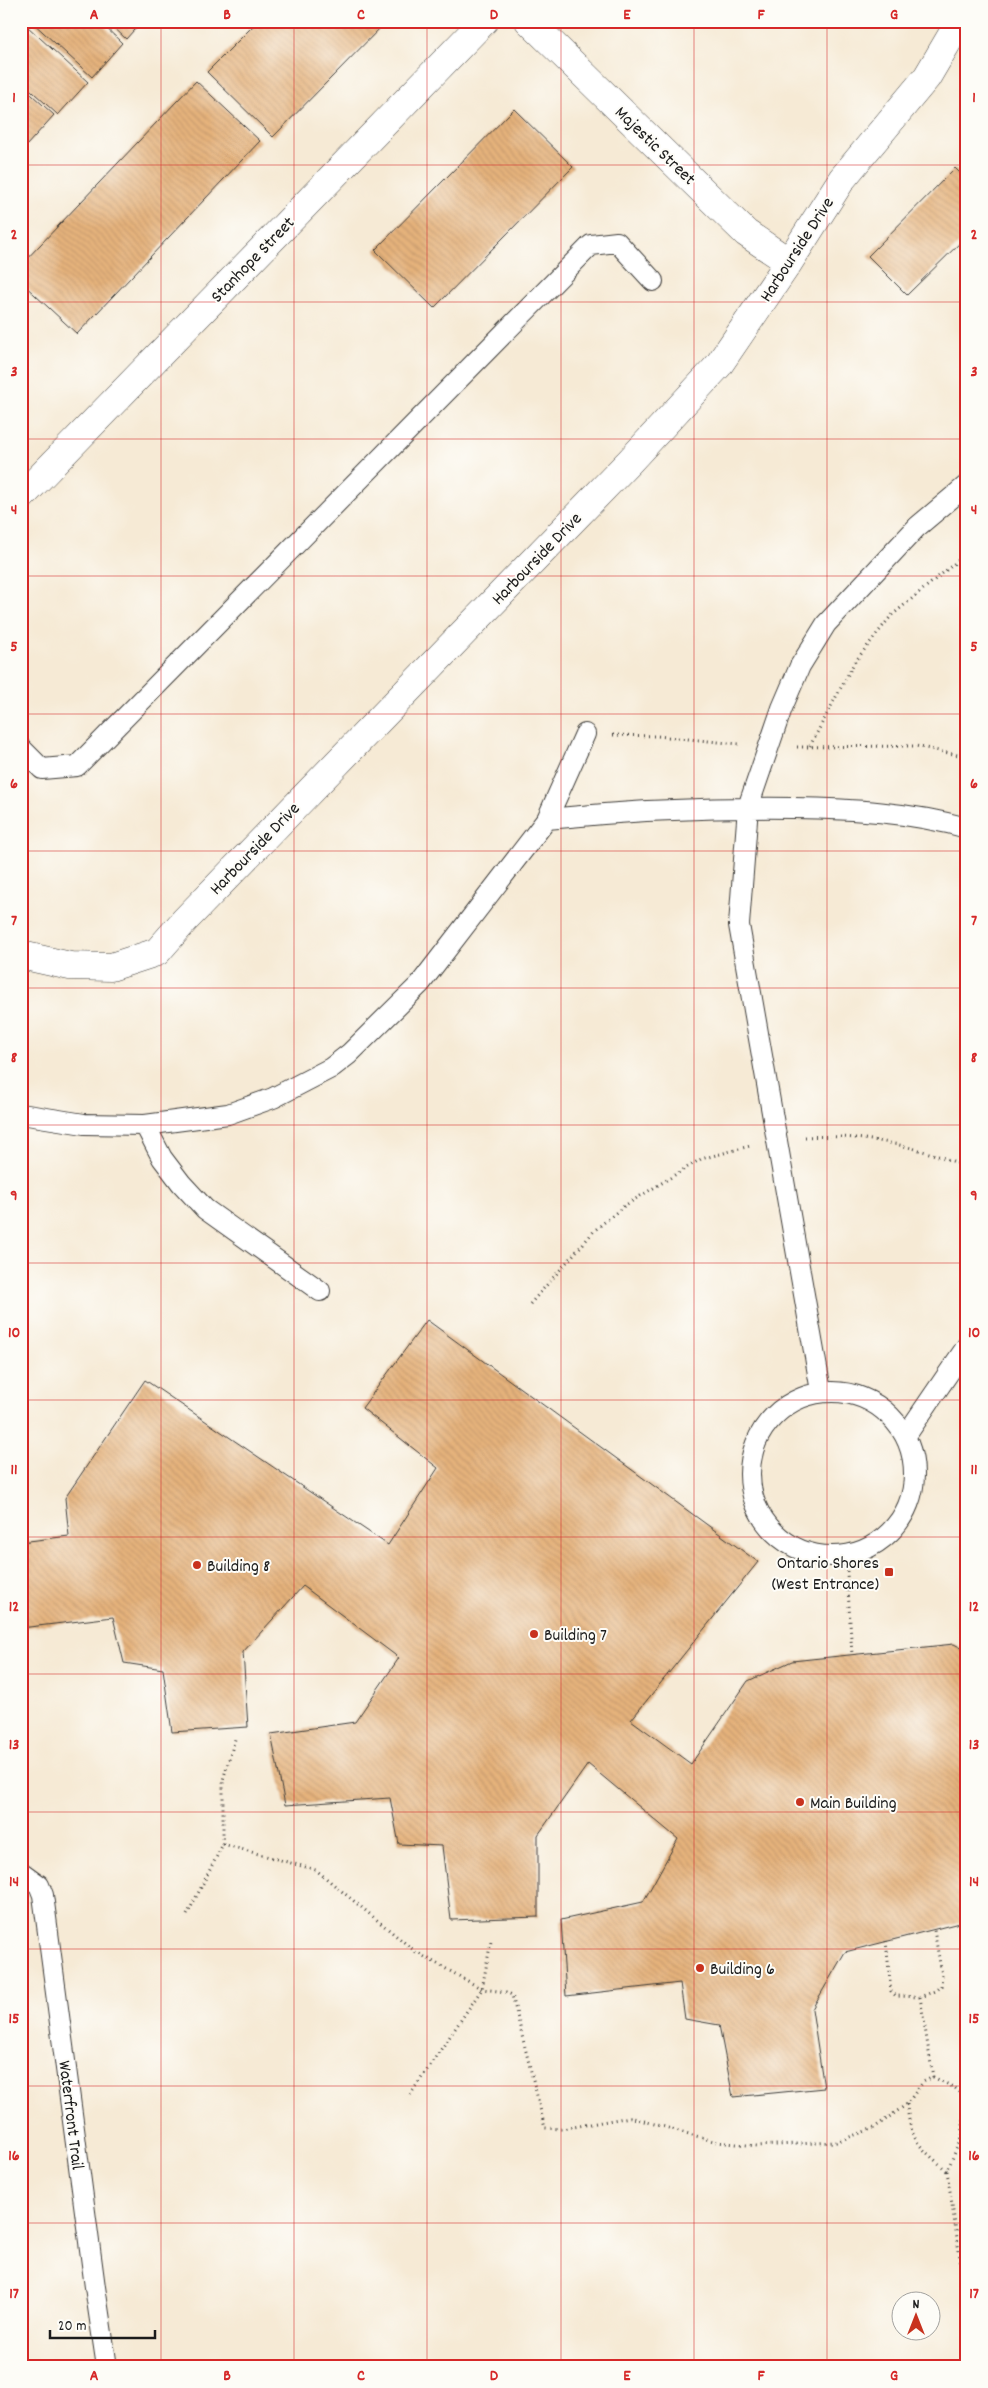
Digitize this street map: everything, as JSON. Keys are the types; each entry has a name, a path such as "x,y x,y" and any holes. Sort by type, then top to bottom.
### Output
{"street":[{"name":"Stanhope Street","path":"21,497 484,21"},
{"name":"Majestic Street","path":"529,21 746,232 789,262"},
{"name":"Harbourside Drive","path":"21,955 70,966 111,967 157,952 185,920 629,462 718,366 789,262 842,179 927,77 960,21"}],"lane":[{"path":"21,748 42,769 77,766 591,245 617,242 654,281"},
{"path":"820,1391 778,1139 747,981 739,925 748,807 786,699 800,666 826,624 917,527 967,485"},
{"path":"21,1114 84,1124 145,1125 228,1114 273,1098 311,1079 349,1054 420,984 547,818 585,734"},
{"path":"547,818 644,810 748,807 868,810 967,828"},
{"path":"145,1125 162,1158 181,1183 205,1209 320,1291"},
{"path":"907,1434 967,1346"},
{"path":"820,1391 841,1392 869,1400 892,1417 907,1434 915,1462 913,1492 908,1508 892,1532 868,1549 846,1556 817,1555 790,1545 772,1531 756,1507 749,1481 752,1452 761,1432 780,1410 805,1396 820,1391"},
{"name":"Waterfront Trail","path":"21,1872 38,1885 43,1895 94,2287 107,2367"}],"path":[{"path":"810,746 854,663 890,616 967,553"},
{"path":"530,1304 595,1230 624,1206 701,1159 778,1139 852,1137 899,1145 942,1156 967,1167"},
{"path":"846,1556 852,1655"},
{"path":"187,1915 223,1844 223,1780 235,1739"},
{"path":"223,1844 316,1870 416,1952 482,1989 506,1992 512,1995 545,2128 562,2129 630,2116 717,2142 756,2146 836,2142 874,2128 907,2104 923,2082 932,2077"},
{"path":"886,1941 891,1990 896,1996 920,1997 936,1991 941,1986 942,1975 934,1930"},
{"path":"410,2095 482,1989 492,1941"},
{"path":"920,1997 932,2077"},
{"path":"932,2077 955,2088 966,2098 962,2136 947,2171 967,2305"},
{"path":"907,2104 908,2124 913,2138 947,2171"}],"building":[{"path":"31,21 99,21 122,43 92,77"},
{"path":"107,21 142,21 126,39"},
{"path":"258,21 387,21 273,137 207,72"},
{"path":"27,26 88,82 58,115 21,81 21,32"},
{"path":"196,81 260,141 77,334 21,282 21,265"},
{"path":"21,85 54,115 26,146 21,141"},
{"path":"514,109 573,167 434,308 375,250"},
{"path":"955,168 967,180 967,236 907,295 868,256"},
{"path":"427,1320 758,1562 631,1720 691,1764 748,1681 792,1661 954,1644 967,1651 967,1921 845,1952 812,2009 824,2088 733,2097 719,2025 685,2019 680,1983 566,1996 561,1920 643,1902 678,1839 588,1764 538,1835 538,1917 451,1920 442,1846 399,1844 390,1798 285,1805 271,1734 355,1722 399,1658 303,1586 243,1652 248,1727 172,1732 163,1669 124,1663 113,1617 21,1628 21,1542 69,1536 65,1498 145,1380 388,1545 438,1468 362,1408"}],"place":[{"name":"Building 8","path":"197,1565"},
{"name":"Ontario Shores (West Entrance)","path":"889,1572"},
{"name":"Building 7","path":"534,1634"},
{"name":"Main Building","path":"800,1802"},
{"name":"Building 6","path":"700,1968"}]}
